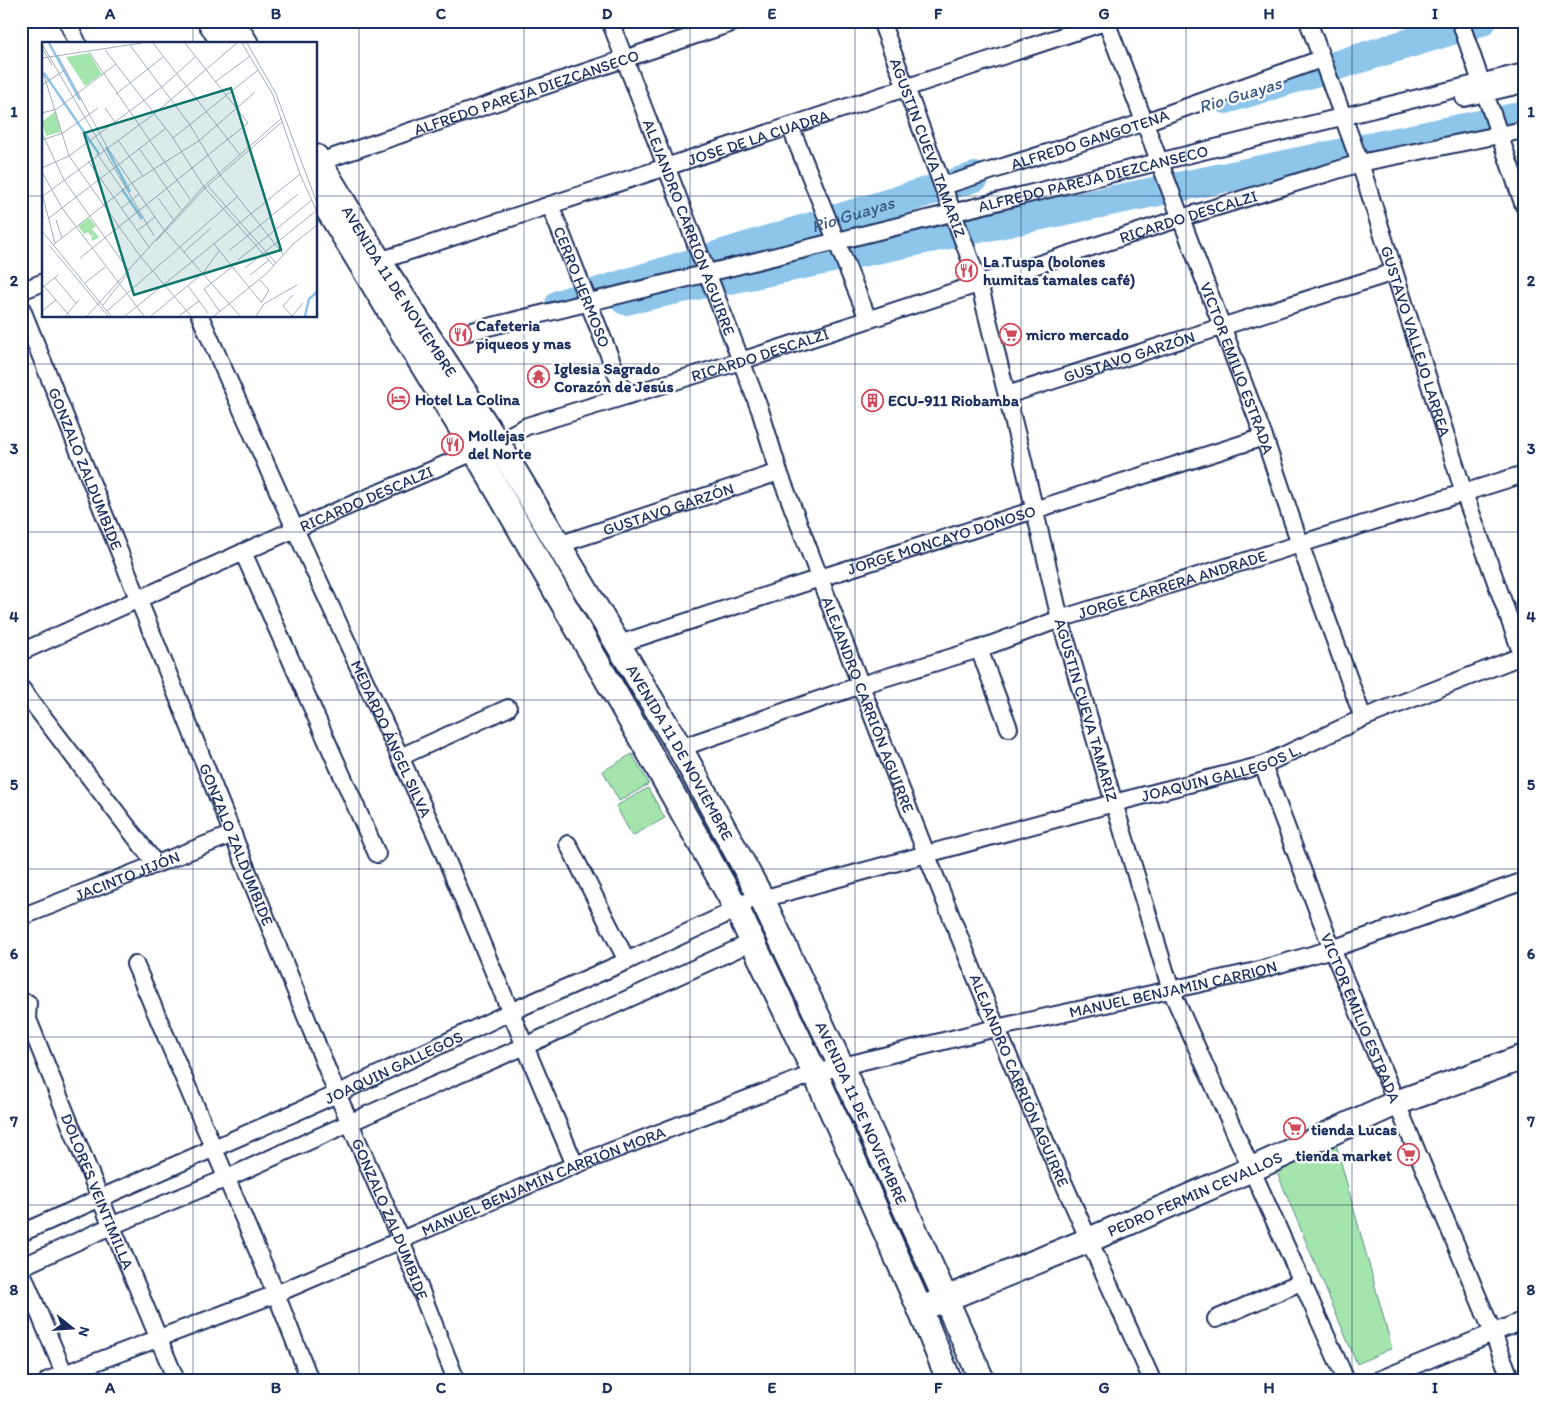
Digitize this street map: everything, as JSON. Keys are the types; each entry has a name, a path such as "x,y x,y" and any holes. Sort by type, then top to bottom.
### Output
{"street":[{"path":"67,21 77,42"},
{"name":"ALEJANDRO CARRIÓN AGUIRRE","path":"610,21 760,410 779,472 926,854 996,1028 1152,1380"},
{"name":"ALFREDO PAREJA DIEZCANSECO","path":"318,161 738,21"},
{"name":"AGUSTIN CUEVA TAMARIZ","path":"881,21 979,283 1060,619 1171,990 1346,1380"},
{"name":"JOSE DE LA CUADRA","path":"379,261 790,126 906,90 1107,21"},
{"name":"VICTOR EMILIO ESTRADA","path":"1107,21 1264,437 1300,544 1363,718"},
{"name":"GUSTAVO VALLEJO LARREA","path":"1308,21 1360,163 1464,493 1523,657"},
{"path":"1460,21 1524,206"},
{"path":"221,27 243,42"},
{"name":"ALFREDO GANGOTENA","path":"943,186 1145,122 1321,59"},
{"name":"ALFREDO PAREJA DIEZCANSECO","path":"1524,72 464,333 1524,84"},
{"path":"790,126 868,319"},
{"name":"RICARDO DESCALZI","path":"21,652 295,529 497,442 527,426 741,361 1181,218 1360,163 1524,130"},
{"name":"AVENIDA 11 DE NOVIEMBRE","path":"318,163 379,261 497,442 680,748 762,899 841,1066 947,1298 982,1380"},
{"name":"AVENIDA 11 DE NOVIEMBRE","path":"318,193 475,451 653,759 737,910 815,1073 920,1309 949,1380"},
{"name":"CERRO HERMOSO","path":"550,205 625,395"},
{"name":"GUSTAVO GARZÓN","path":"1007,395 1394,272"},
{"path":"21,290 42,283"},
{"name":"GONZALO ZALDUMBIDE","path":"21,307 337,1094 401,1241 456,1380"},
{"name":"MEDARDO ÁNGEL SILVA","path":"201,318 295,529 437,837 575,1165"},
{"name":"JORGE MONCAYO DONOSO","path":"619,644 1264,437"},
{"name":"GUSTAVO GARZÓN","path":"558,545 779,472"},
{"name":"JORGE CARRERA ANDRADE","path":"680,748 862,685 979,649 1060,619 1524,474"},
{"path":"243,552 377,854"},
{"path":"979,649 1009,728"},
{"name":"JOAQUIN GALLEGOS L.","path":"762,899 1114,803 1263,765 1363,718 1523,657"},
{"path":"21,688 156,864"},
{"path":"400,757 508,708"},
{"name":"VICTOR EMILIO ESTRADA","path":"1263,765 1332,949 1493,1332 1511,1380"},
{"name":"JACINTO JIJÓN","path":"21,917 234,834"},
{"path":"568,844 627,961"},
{"name":"MANUEL BENJAMIN CARRION","path":"815,1073 996,1028 1252,972 1332,949 1524,881"},
{"name":"JOAQUIN GALLEGOS","path":"21,1233 337,1094 510,1012 737,910 748,901 762,899"},
{"path":"66,1377 21,1269 112,1226 227,1178 525,1046 752,942"},
{"path":"135,964 276,1294 310,1380"},
{"name":"DOLORES VEINTIMILLA","path":"28,1003 27,1017 176,1380"},
{"name":"PEDRO FERMIN CEVALLOS","path":"920,1309 1089,1240 1252,1170 1396,1102 1524,1058"},
{"name":"MANUEL BENJAMÍN CARRIÓN MORA","path":"48,1380 66,1377 276,1294 575,1165 815,1073"},
{"path":"1216,1319 1303,1281"},
{"path":"1379,1380 1524,1320"}],"green space":[{"path":"632,754 649,784 619,801 603,771"},
{"path":"648,788 665,818 632,836 616,806"},
{"path":"1336,1144 1392,1348 1357,1364 1276,1170"}],"waterway":[{"name":"Rio Guayas","path":"1226,99 1482,21"},
{"name":"Rio Guayas","path":"720,281 1524,116"},
{"name":"Rio Guayas","path":"560,304 975,177"},
{"name":"Rio Guayas","path":"625,300 701,284"}],"place":[{"name":"La Tuspa (bolones humitas tamales café)","path":"967,270"},
{"name":"Cafeteria piqueos y mas","path":"460,334"},
{"name":"micro mercado","path":"1010,334"},
{"name":"Iglesia Sagrado Corazón de Jesús","path":"538,377"},
{"name":"Hotel La Colina","path":"399,399"},
{"name":"ECU-911 Riobamba","path":"872,400"},
{"name":"Mollejas del Norte","path":"452,444"},
{"name":"tienda Lucas","path":"1295,1129"},
{"name":"tienda market","path":"1408,1155"}]}
